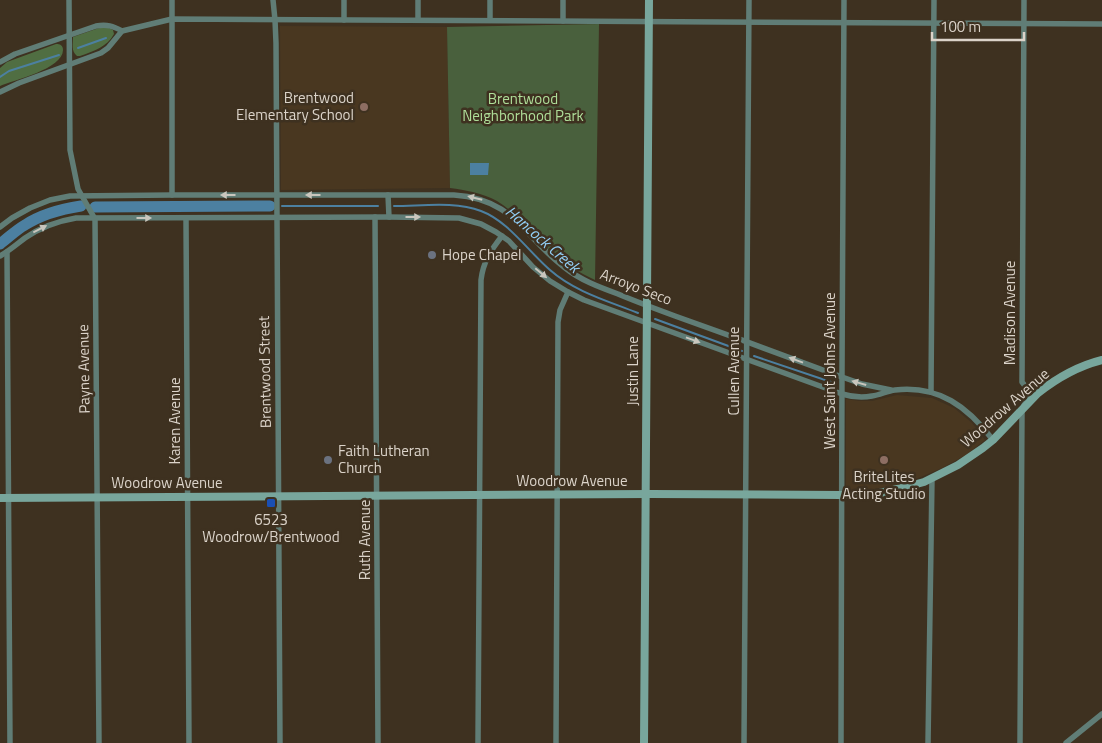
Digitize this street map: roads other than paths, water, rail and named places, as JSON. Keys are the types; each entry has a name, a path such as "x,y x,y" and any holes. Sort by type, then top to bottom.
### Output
{"street":[{"name":"Payne Avenue","path":"69,0 70,150 78,189 95,219 99,743"},
{"path":"172,0 172,195"},
{"name":"Brentwood Street","path":"273,0 275,20 277,195 280,743"},
{"path":"344,0 344,20"},
{"path":"418,0 418,20"},
{"path":"490,0 490,20"},
{"path":"563,0 563,21"},
{"name":"Justin Lane","path":"644,743 649,0"},
{"name":"Cullen Avenue","path":"744,743 749,0"},
{"name":"West Saint Johns Avenue","path":"840,743 844,0"},
{"path":"931,392 934,0"},
{"name":"Madison Avenue","path":"1020,743 1022,411 1029,390 1022,382 1024,0"},
{"path":"0,92 18,83 100,53 108,48 122,31 172,19 1102,24"},
{"path":"0,62 15,54 96,26 105,24 122,31"},
{"path":"388,195 388,217"},
{"name":"Arroyo Seco","path":"0,227 20,213 40,204 60,198 83,196 472,196 502,209 514,218 553,258 591,284 862,384 894,390 918,390 942,396 959,405 982,425 993,440"},
{"name":"Ruth Avenue","path":"375,217 378,743"},
{"name":"Karen Avenue","path":"186,218 189,743"},
{"name":"Arroyo Seco","path":"0,256 31,234 47,226 69,219 459,218 481,224 502,236 541,274 568,292 592,304 842,394 856,397 871,396 894,390"},
{"path":"478,743 481,280 486,260 502,236"},
{"path":"7,252 4,498 10,743"},
{"path":"556,743 558,322 560,310 568,292"},
{"name":"Woodrow Avenue","path":"4,498 646,494 862,495 887,492 932,479 972,456 993,440 1038,393 1058,379 1079,368 1102,360"},
{"path":"928,743 932,479"},
{"path":"1066,743 1102,714"}],"water":[{"path":"470,163 489,163 488,175 470,175"}],"waterway":[{"path":"78,48 106,38"},
{"path":"0,77 9,71 59,55"},
{"name":"Hancock Creek","path":"394,206 449,205 481,211 509,229 560,278 592,295 638,313"},
{"name":"Hancock Creek","path":"0,244 31,221 59,210 81,206"},
{"name":"Hancock Creek","path":"95,207 270,206"},
{"name":"Hancock Creek","path":"282,206 378,206"},
{"name":"Hancock Creek","path":"655,319 742,351"},
{"name":"Hancock Creek","path":"754,356 834,383"}],"place":[{"name":"Brentwood Elementary School","path":"364,107"},
{"name":"Hope Chapel","path":"432,255"},
{"name":"Faith Lutheran Church","path":"328,460"},
{"name":"BriteLites Acting Studio","path":"884,460"},
{"name":"6523 Woodrow/Brentwood","path":"271,503"}],"park label":[{"name":"Brentwood Neighborhood Park","path":"523,108"}]}
